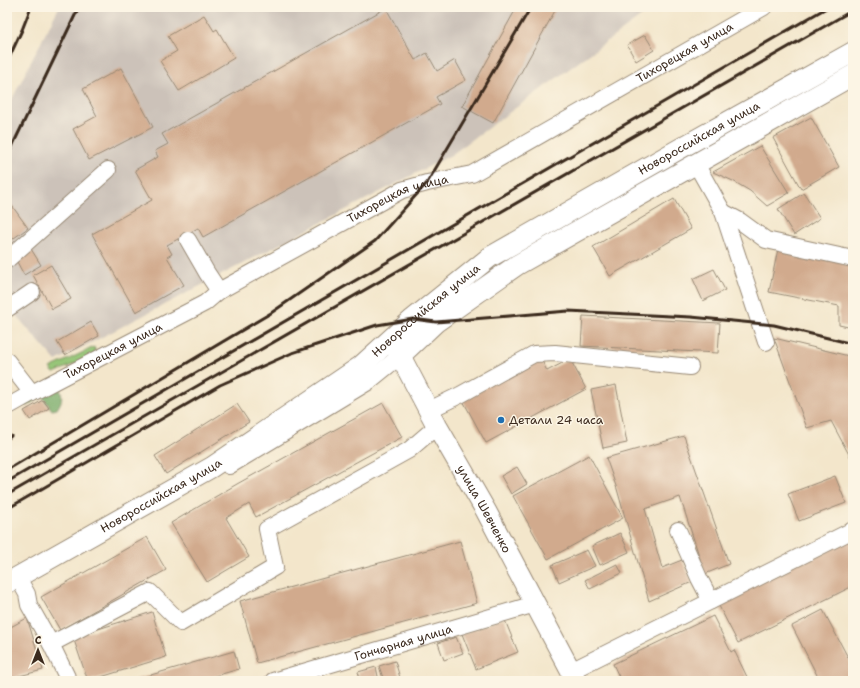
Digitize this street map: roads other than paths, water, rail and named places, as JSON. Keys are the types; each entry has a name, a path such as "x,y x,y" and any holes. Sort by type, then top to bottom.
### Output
{"main road":[{"name":"Новороссийская улица","path":"14,584 212,467 361,366 431,304 490,257 668,155 853,52"},
{"name":"Новороссийская улица","path":"400,356 436,322 517,265 560,239 853,75"},
{"name":"улица Шевченко","path":"391,339 433,418 486,511 573,676"}],"street":[{"name":"Тихорецкая улица","path":"7,408 32,393 205,303 219,291 402,190 427,183 472,174 764,7"},
{"path":"696,164 723,212 766,342"},
{"path":"7,260 108,170"},
{"path":"723,212 740,221 766,240 853,259"},
{"path":"188,240 219,291"},
{"path":"7,309 32,292"},
{"path":"51,644 150,592 181,623 275,567 266,529 409,450 433,418 534,354 555,353 690,367"},
{"name":"Новороссийская улица","path":"7,593 14,584 232,464 368,382 400,356"},
{"path":"7,361 32,393"},
{"path":"678,530 710,601"},
{"path":"573,676 710,601 853,530"},
{"path":"14,584 26,594 29,605 51,644 67,677"},
{"name":"Гончарная улица","path":"273,681 535,604"}],"railway":[{"path":"7,62 31,7"},
{"path":"7,157 79,7"},
{"path":"7,470 271,313 375,241 427,183 531,7"},
{"path":"7,482 828,7"},
{"path":"7,495 853,10"},
{"path":"7,509 220,385 292,353 377,325 413,319 436,322 568,311 691,317 774,325 853,344"},
{"path":"7,439 11,436"}],"place":[{"name":"Детали 24 часа","path":"501,420"}]}
